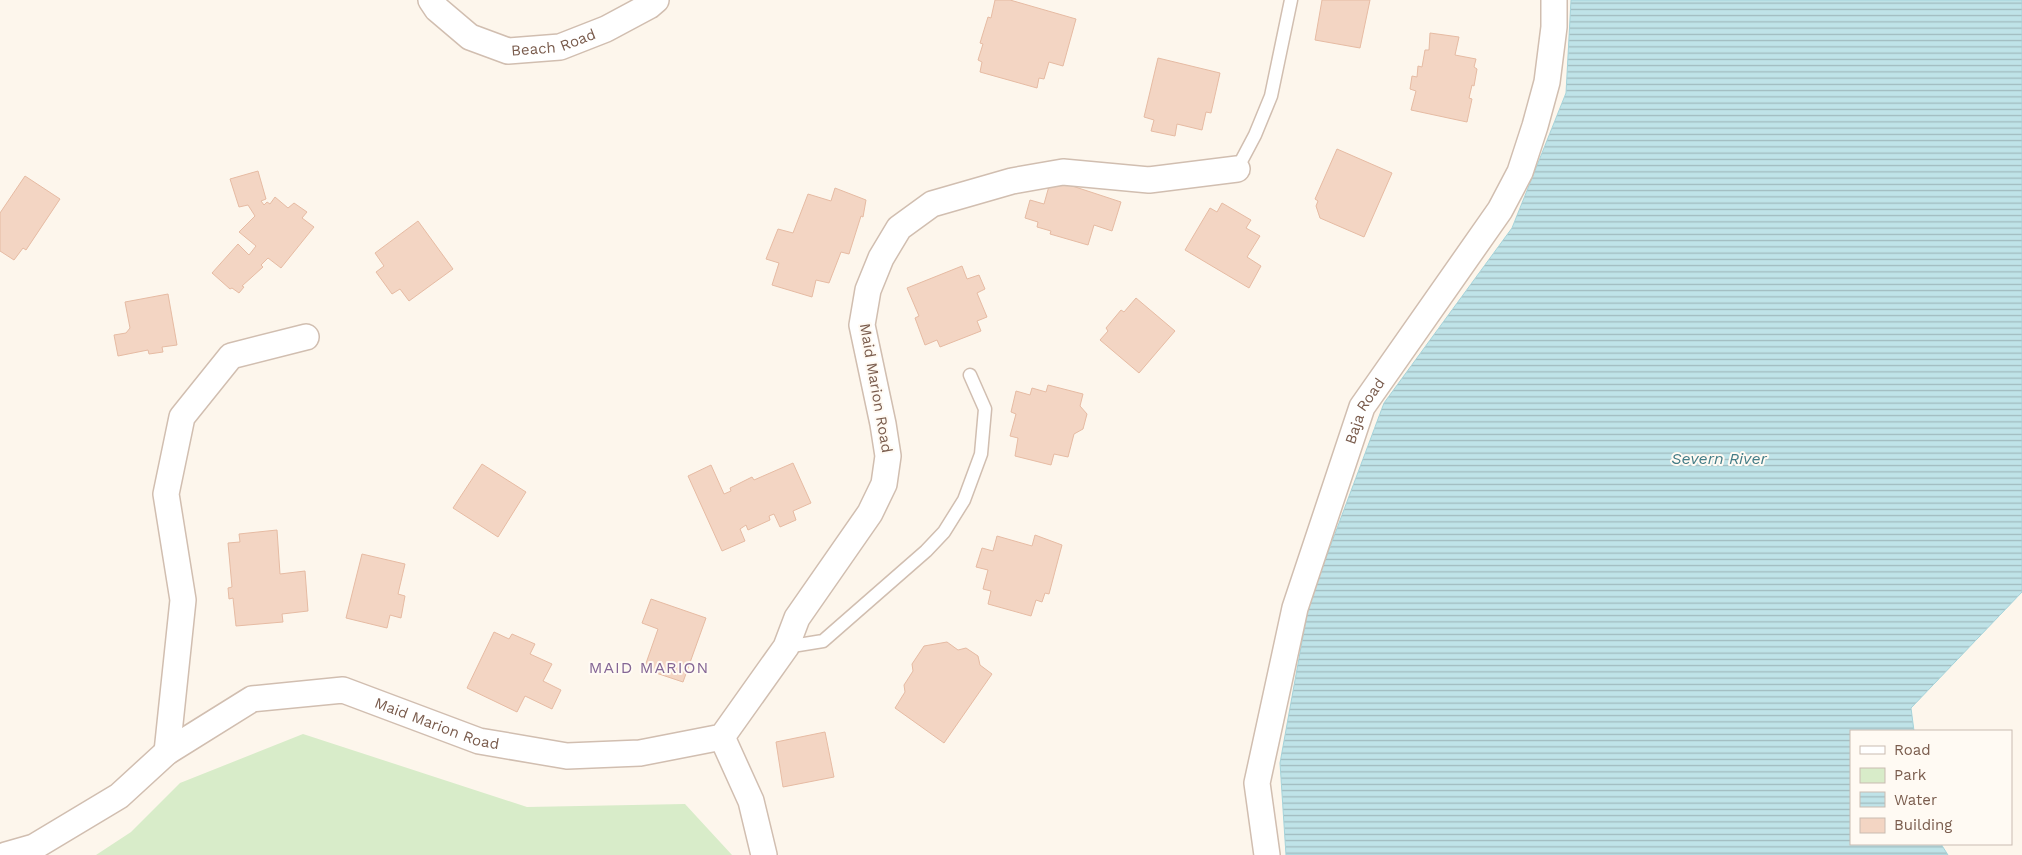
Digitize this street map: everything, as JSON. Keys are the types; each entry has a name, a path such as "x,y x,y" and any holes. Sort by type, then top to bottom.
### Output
{"street":[{"name":"Beach Road","path":"431,0 437,9 470,37 508,52 560,47 606,29 649,6 656,0"},
{"name":"Baja Road","path":"1267,855 1258,783 1295,608 1362,408 1500,210 1520,172 1547,82 1554,27 1554,0"},
{"name":"Maid Marion Road","path":"6,855 34,847 119,796 168,752 252,699 343,690 479,741 567,756 640,752 722,737 786,646 797,618 870,513 884,484 888,456 862,325 868,290 881,258 900,228 932,204 1012,181 1063,172 1149,180 1237,169"},
{"path":"168,752 182,600 166,494 182,417 231,356 306,337"},
{"path":"722,737 751,800 764,855"}],"lane":[{"path":"1237,169 1255,135 1271,96 1291,0"},
{"path":"786,646 823,641 926,551 944,532 964,500 981,454 985,409 970,375"}],"green space":[{"path":"303,734 527,807 685,804 732,855 96,855 131,832 180,783"}],"water":[{"name":"Severn River","path":"1571,0 2022,0 2022,592 1911,708 1914,730 1850,730 1850,845 1942,845 1948,855 1286,855 1280,763 1309,603 1384,403 1512,228 1566,93"}],"building":[{"path":"995,0 1010,0 1076,19 1063,66 1049,62 1044,79 1039,78 1037,88 980,72 982,62 978,60 983,44 980,43 988,17 991,18"},
{"path":"1322,0 1370,0 1360,48 1315,40"},
{"path":"1430,33 1459,37 1455,55 1476,59 1474,67 1477,69 1474,86 1472,85 1469,98 1472,99 1467,122 1411,110 1416,91 1410,89 1412,76 1417,77 1418,66 1422,67 1425,50 1429,50"},
{"path":"1158,58 1220,73 1211,113 1206,112 1202,130 1177,124 1175,136 1151,131 1154,120 1144,117"},
{"path":"1337,149 1392,173 1364,237 1320,218 1316,206 1318,201 1315,199"},
{"path":"258,171 266,199 261,201 264,205 267,202 270,204 275,197 288,208 294,203 307,212 302,218 314,227 281,268 268,258 261,265 263,267 242,286 244,287 239,293 232,288 230,289 212,273 238,244 249,255 256,246 239,232 255,216 248,205 239,207 230,179"},
{"path":"25,176 60,199 26,250 23,248 14,260 0,251 0,213"},
{"path":"1051,179 1121,202 1112,231 1094,225 1088,245 1050,234 1051,231 1037,227 1038,222 1025,218 1030,200 1044,204"},
{"path":"835,188 866,200 863,217 861,216 849,254 841,252 829,283 816,280 812,297 772,285 779,263 766,259 778,229 793,233 808,194 831,201"},
{"path":"1222,203 1251,220 1246,228 1260,236 1247,257 1261,266 1249,288 1185,250 1210,208 1217,212"},
{"path":"418,221 453,269 409,301 400,289 392,294 376,272 384,266 375,253"},
{"path":"962,266 967,279 979,275 985,289 977,293 987,317 977,321 981,331 940,347 937,340 925,345 915,318 919,316 907,288"},
{"path":"168,294 177,345 162,347 163,352 149,354 148,350 118,356 114,335 126,333 130,328 125,302"},
{"path":"1136,298 1175,331 1139,373 1100,340 1108,331 1106,328 1121,310 1124,312"},
{"path":"1048,385 1083,394 1080,406 1087,414 1083,429 1074,434 1068,457 1054,454 1051,465 1015,456 1018,438 1010,436 1016,414 1011,412 1016,391 1030,395 1032,388 1046,392"},
{"path":"793,463 811,503 793,511 796,520 780,527 774,514 769,516 770,520 748,530 746,525 740,529 745,541 722,551 688,476 711,465 724,494 731,491 730,488 752,477 754,480"},
{"path":"482,464 526,492 498,537 453,508"},
{"path":"277,530 280,574 305,571 308,611 282,614 283,622 236,626 233,598 229,599 228,588 232,587 228,543 240,542 239,534"},
{"path":"1035,535 1062,545 1049,594 1045,593 1042,602 1036,600 1031,616 988,604 991,591 983,589 988,570 976,567 982,548 993,551 997,536 1032,546"},
{"path":"362,554 405,564 398,594 405,596 401,618 390,615 387,628 346,618"},
{"path":"651,599 706,618 683,682 644,669 658,629 642,623"},
{"path":"494,632 509,639 512,634 535,644 530,654 552,664 543,681 561,690 552,709 525,696 517,712 467,688"},
{"path":"947,642 958,650 966,648 978,656 980,665 992,674 944,743 895,708 905,692 904,685 913,671 912,664 924,646"},
{"path":"825,732 834,777 783,787 776,742"}],"district":[{"name":"MAID MARION","path":"649,667"}]}
